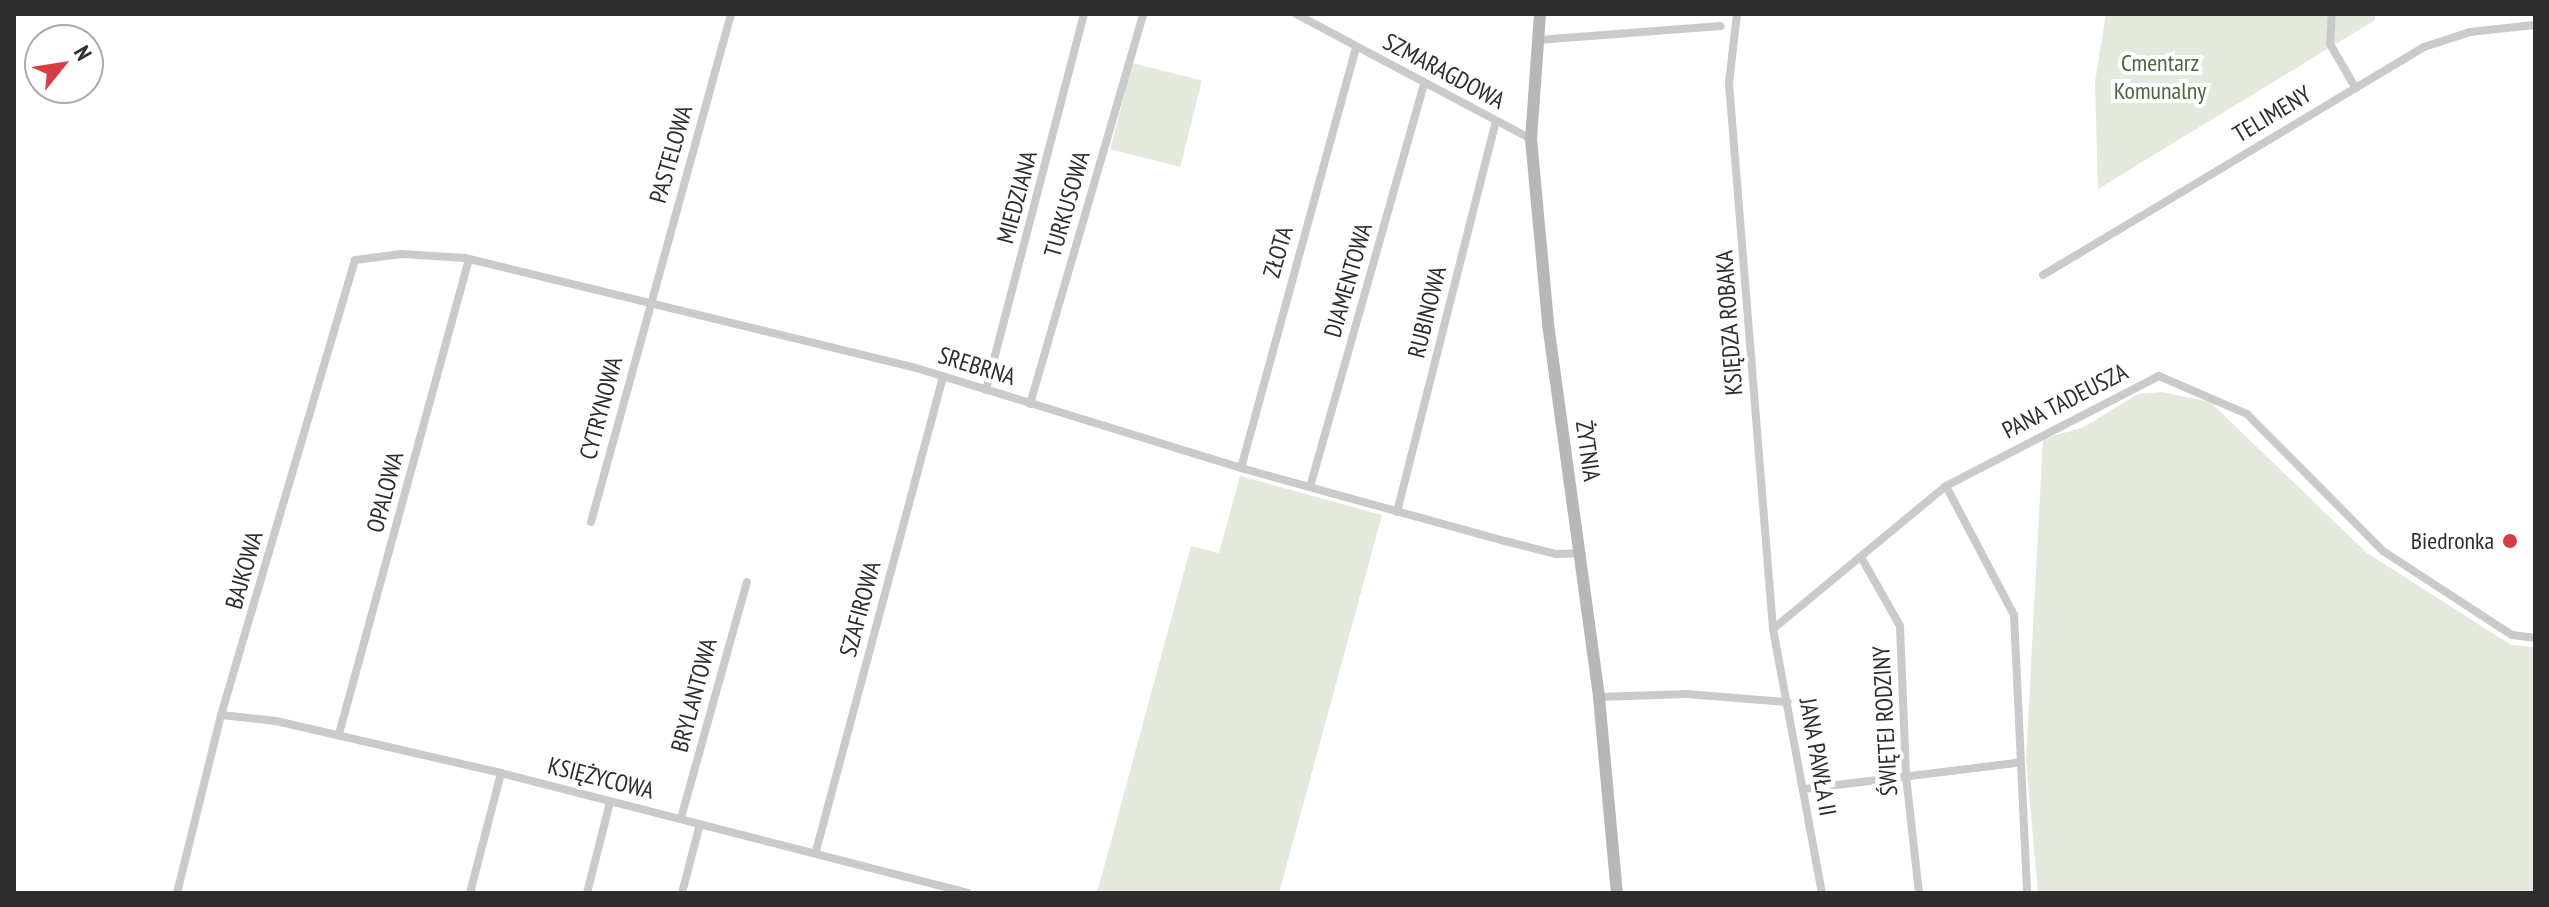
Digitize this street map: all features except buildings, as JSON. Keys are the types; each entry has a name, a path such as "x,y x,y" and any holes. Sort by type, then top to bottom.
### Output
{"street":[{"name":"PASTELOWA","path":"650,305 731,14"},
{"name":"MIEDZIANA","path":"986,390 1084,14"},
{"name":"TURKUSOWA","path":"1030,404 1143,14"},
{"name":"SZMARAGDOWA","path":"1296,14 1424,85 1531,139"},
{"name":"ŻYTNIA","path":"1540,14 1531,139 1548,324 1599,697 1617,893"},
{"name":"KSIĘDZA ROBAKA","path":"1737,14 1729,83 1773,629"},
{"path":"2332,14 2330,44 2355,87"},
{"name":"TELIMENY","path":"2043,275 2424,47 2470,32 2535,25"},
{"path":"1538,40 1720,26"},
{"name":"ZŁOTA","path":"1241,468 1356,48"},
{"name":"DIAMENTOWA","path":"1310,487 1424,85"},
{"name":"RUBINOWA","path":"1397,512 1496,122"},
{"name":"SREBRNA","path":"355,260 402,254 469,259 943,377 1397,512 1556,554 1579,553"},
{"name":"OPALOWA","path":"339,734 469,259"},
{"name":"BAJKOWA","path":"177,893 221,715 355,260"},
{"name":"CYTRYNOWA","path":"591,522 650,305"},
{"name":"PANA TADEUSZA","path":"1773,629 1946,486 2159,376 2247,414 2383,551 2512,635 2535,638"},
{"name":"SZAFIROWA","path":"816,851 943,377"},
{"path":"1946,486 2014,615 2020,662 2017,763 2027,893"},
{"name":"ŚWIĘTEJ RODZINY","path":"1861,557 1900,626 1906,776 1919,893"},
{"name":"BRYLANTOWA","path":"681,818 747,582"},
{"name":"JANA PAWŁA II","path":"1773,629 1822,893"},
{"path":"1599,697 1686,694 1788,702"},
{"name":"KSIĘŻYCOWA","path":"221,715 339,734 816,851 968,893"},
{"path":"1804,789 2017,763"},
{"path":"470,893 501,773"},
{"path":"587,893 610,802"},
{"path":"682,893 700,824"}],"green space":[{"name":"Cmentarz Komunalny","path":"2106,14 2375,14 2375,20 2098,189 2095,82"},
{"path":"1132,63 1202,80 1180,167 1110,149"},
{"path":"2162,392 2210,402 2367,553 2511,645 2535,647 2535,893 2038,893 2026,760 2043,439 2084,427 2138,394"},
{"path":"1240,476 1382,515 1279,893 1097,893 1191,546 1219,553"}],"place":[{"name":"Biedronka","path":"2510,541"}]}
